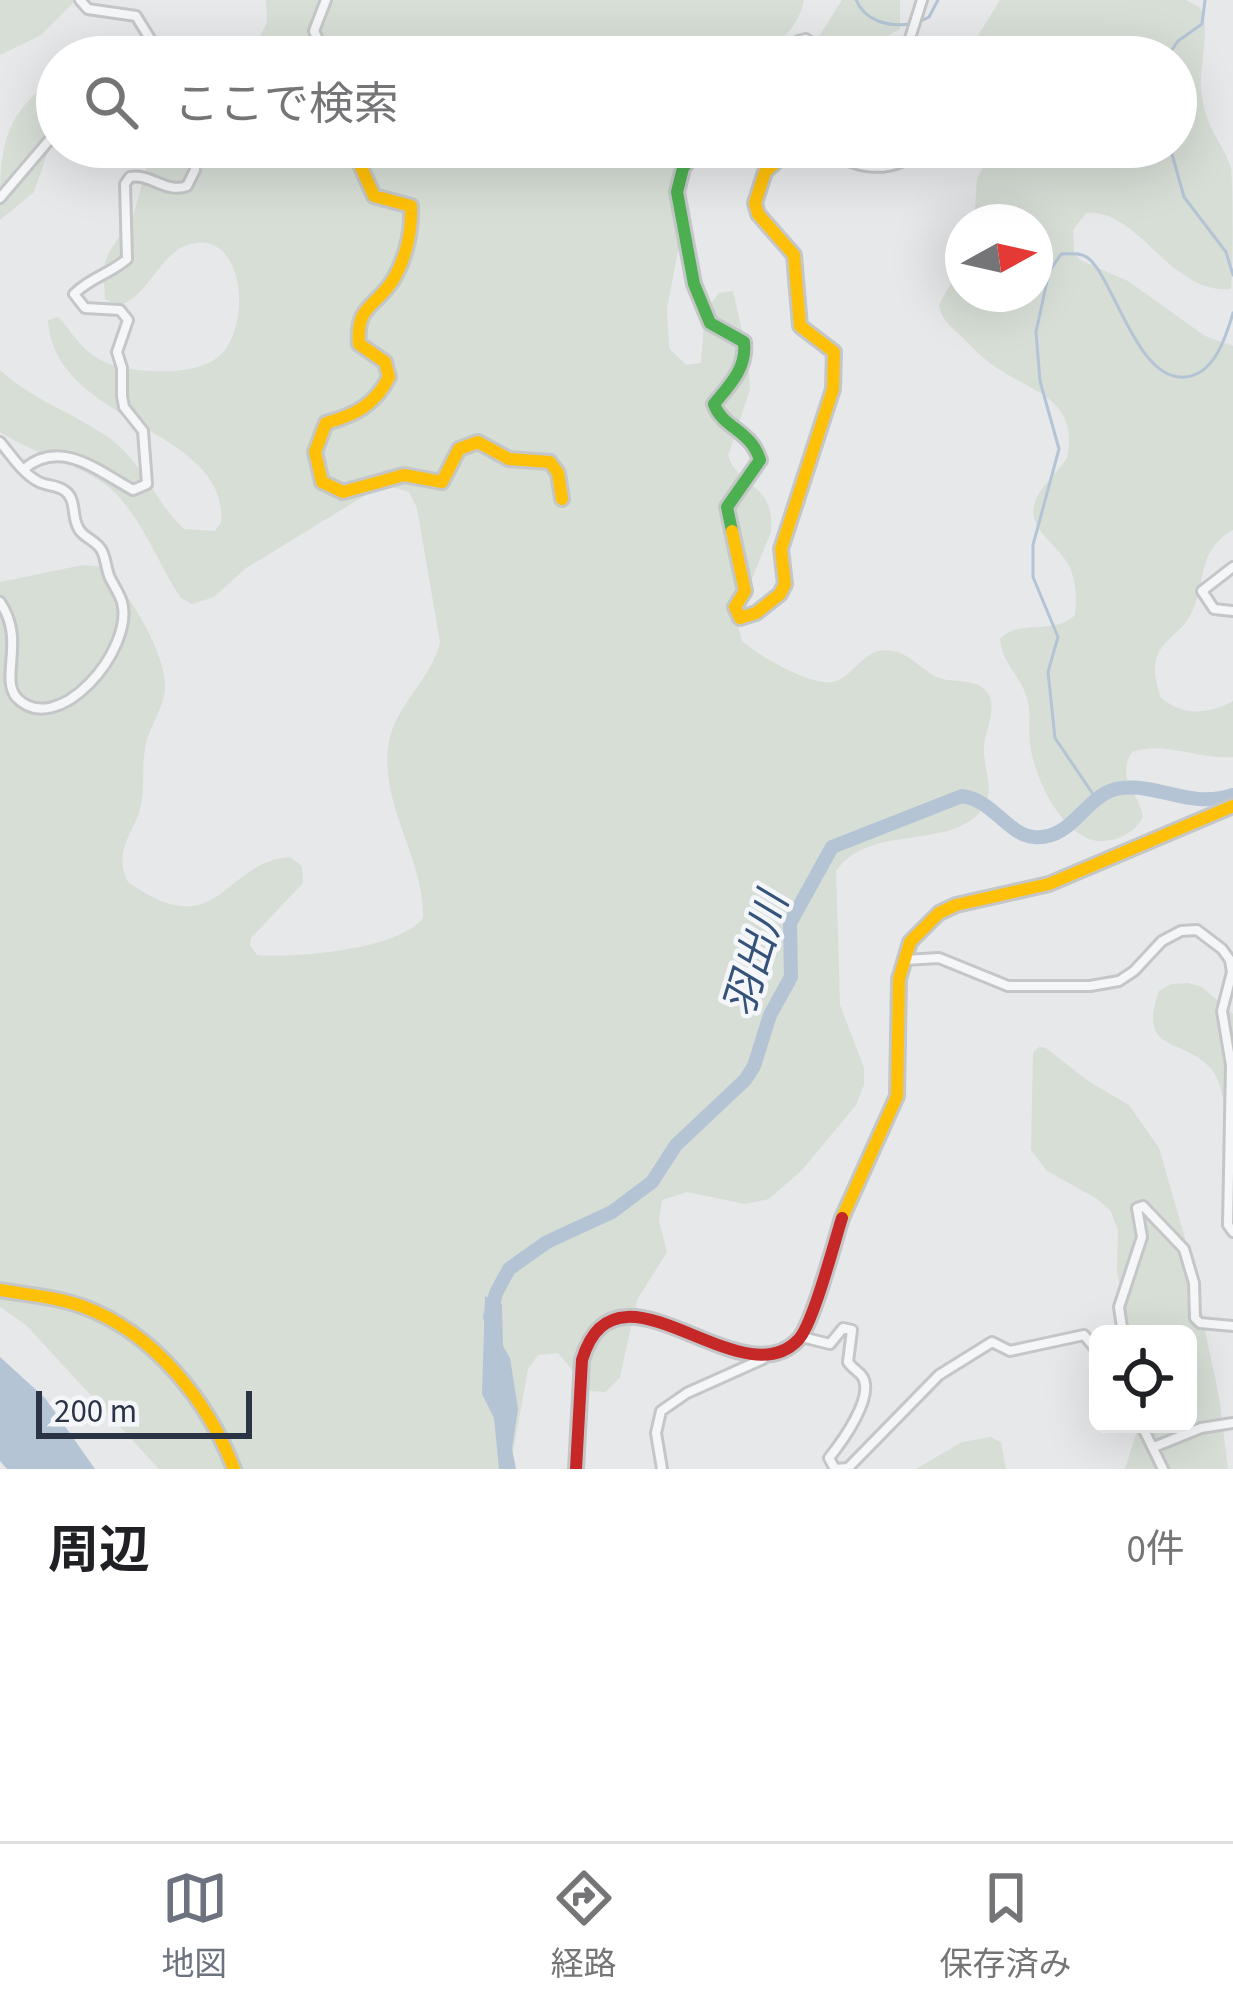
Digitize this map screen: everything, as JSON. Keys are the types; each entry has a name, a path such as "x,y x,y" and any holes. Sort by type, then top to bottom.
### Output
{"street":[{"path":"80,0 88,9 136,16 148,36"},
{"path":"316,36 326,0"},
{"path":"911,36 922,0"},
{"path":"0,198 36,156"},
{"path":"24,469 62,454 133,490 147,484 143,431 124,407 122,396 117,352 128,320 120,310 85,308 74,294 127,259 125,184 130,177 140,175 175,189 187,187 195,168"},
{"path":"361,168 374,196 411,206 412,220 394,279 358,316 359,344 386,362 389,377 372,404 326,423 318,435 314,455 322,482 339,492 409,474 442,482 459,449 478,442 511,460 550,462 562,500"},
{"path":"683,168 677,192 694,284 710,323 744,342 747,352 745,362 714,404 716,414 748,435 760,460 727,507 745,591 735,607 740,618 755,614 785,584 781,549 836,365 834,352 800,326 794,255 758,214 755,203 769,168"},
{"path":"0,442 38,482 66,491 72,499 77,526 102,552 123,604 126,626 82,692 63,703 35,707 22,703 8,685 14,640 0,602"},
{"path":"1233,567 1202,591 1214,609 1233,611"},
{"path":"662,1469 656,1433 661,1412 687,1393 794,1348 802,1337 848,1202 897,1096 902,961 910,942 924,926 956,905 1049,884 1233,806"},
{"path":"902,961 939,958 1008,986 1090,986 1119,981 1162,941 1181,931 1196,930 1222,949 1232,973 1222,1011 1230,1044 1228,1226 1233,1232"},
{"path":"1122,1325 1119,1307 1140,1251 1137,1208 1142,1206 1184,1249 1194,1283 1195,1318 1200,1323 1233,1326"},
{"path":"0,1290 82,1306 145,1343 219,1428 234,1469"},
{"path":"576,1469 582,1361 598,1328 614,1318 640,1316 763,1359"},
{"path":"802,1337 830,1345 843,1328 852,1330 848,1362 864,1385 851,1427 829,1458 835,1469 848,1468 940,1375 980,1346 992,1342 1010,1351 1084,1335 1089,1341"},
{"path":"1154,1447 1201,1428 1233,1423"},
{"path":"1146,1433 1163,1469"}],"shaded area":[{"path":"0,0 76,0 41,35 0,55"},
{"path":"266,0 804,0 784,36 261,36 267,22"},
{"path":"842,0 900,0 900,29 888,36 819,36"},
{"path":"1000,0 1186,0 1203,14 1203,103 1231,167 1231,289 1190,279 1139,236 1105,215 1086,213 1073,230 1074,253 1080,260 1128,281 1205,336 1233,346 1233,530 1212,549 1193,610 1161,649 1155,670 1161,698 1179,708 1206,711 1233,701 1233,757 1156,748 1132,752 1127,777 1143,817 1127,834 1105,841 1077,832 1045,791 1030,744 1027,698 1000,639 1017,629 1057,625 1075,615 1070,568 1034,517 1038,495 1067,458 1066,423 1050,400 978,353 947,322 939,305 945,294 945,312 1053,312 1053,204 975,204 983,168 1197,168 1197,36 979,36"},
{"path":"36,93 36,168 42,168 34,192 0,220 3,154 24,106"},
{"path":"146,168 684,168 684,220 667,308 669,348 686,365 701,363 705,312 719,293 733,291 750,389 728,456 741,476 763,495 771,516 771,532 736,618 742,641 786,669 823,682 839,680 872,653 895,651 941,679 976,684 990,698 984,745 988,793 983,808 952,830 869,847 836,871 840,1005 864,1068 856,1105 803,1169 769,1199 745,1204 687,1192 662,1200 659,1221 667,1252 637,1300 620,1377 606,1392 590,1391 558,1353 538,1355 528,1369 510,1469 159,1469 26,1325 0,1307 0,582 83,565 102,567 153,641 165,688 145,749 139,813 123,855 128,882 158,900 182,906 201,904 267,862 290,857 302,866 303,883 251,938 257,955 321,953 370,945 410,929 423,918 417,874 395,809 387,765 393,728 430,668 440,642 417,508 409,492 389,486 374,490 246,568 214,597 192,604 181,598 137,521 115,493 90,475 0,432 0,370 112,440 184,529 215,531 221,523 216,491 199,466 79,383 58,355 48,320 58,317 95,357 134,370 191,369 214,360 226,348 235,331 239,290 226,255 213,245 183,247 129,301 118,306 105,299 103,269 108,254 134,213"},
{"path":"1188,983 1202,987 1233,1014 1233,1219 1219,1084 1202,1060 1167,1042 1154,1026 1159,991"},
{"path":"1046,1048 1129,1105 1159,1148 1188,1249 1219,1397 1228,1469 1125,1469 1136,1433 1197,1433 1197,1325 1126,1325 1117,1271 1118,1230 1110,1210 1047,1171 1031,1150 1033,1052"},
{"path":"991,1437 1001,1442 1006,1469 916,1469 962,1442"}],"water":[{"path":"485,1296 502,1304 503,1346 510,1358 518,1409 512,1449 516,1469 499,1469 494,1418 482,1394"},
{"path":"0,1357 45,1398 95,1469 7,1469 0,1461"}],"waterway":[{"path":"856,0 878,21 910,24"},
{"path":"919,22 929,17 938,0"},
{"path":"1185,36 1202,24 1205,0"},
{"path":"1176,168 1184,197 1226,252 1233,275"},
{"path":"1097,800 1055,738 1048,672 1058,637 1033,577 1033,545 1059,449 1040,381 1036,332 1049,272 1061,254 1088,258 1140,347 1168,374 1185,377 1204,370 1217,353 1233,313"},
{"name":"羽出川","path":"490,1317 509,1269 547,1242 612,1212 652,1182 676,1145 745,1080 770,1015 791,977 790,923 832,847 962,796 1034,837 1060,831 1099,797 1122,788 1203,799 1233,795"}],"traffic: fast":[{"path":"683,168 677,192 694,284 710,323 744,342 740,368 714,404 723,419 750,442 760,460 727,507 732,531"}],"traffic: slow":[{"path":"361,168 374,196 411,206 410,225 398,272 364,314 359,331 359,344 385,362 389,377 363,407 326,423 315,452 322,482 343,492 404,475 442,482 459,449 478,442 509,459 550,462 558,473 562,499"},
{"path":"732,531 745,591 735,607 740,618 756,613 785,584 781,549 833,389 834,352 800,326 794,255 758,214 755,203 769,168"},
{"path":"842,1218 897,1096 899,979 910,942 939,913 956,905 1049,884 1233,806"},
{"path":"0,1290 74,1304 133,1334 194,1395 234,1469"}],"traffic: jam":[{"path":"576,1469 582,1360 599,1329 622,1317 650,1320 745,1353 773,1354 798,1340 804,1331 842,1218"}]}
